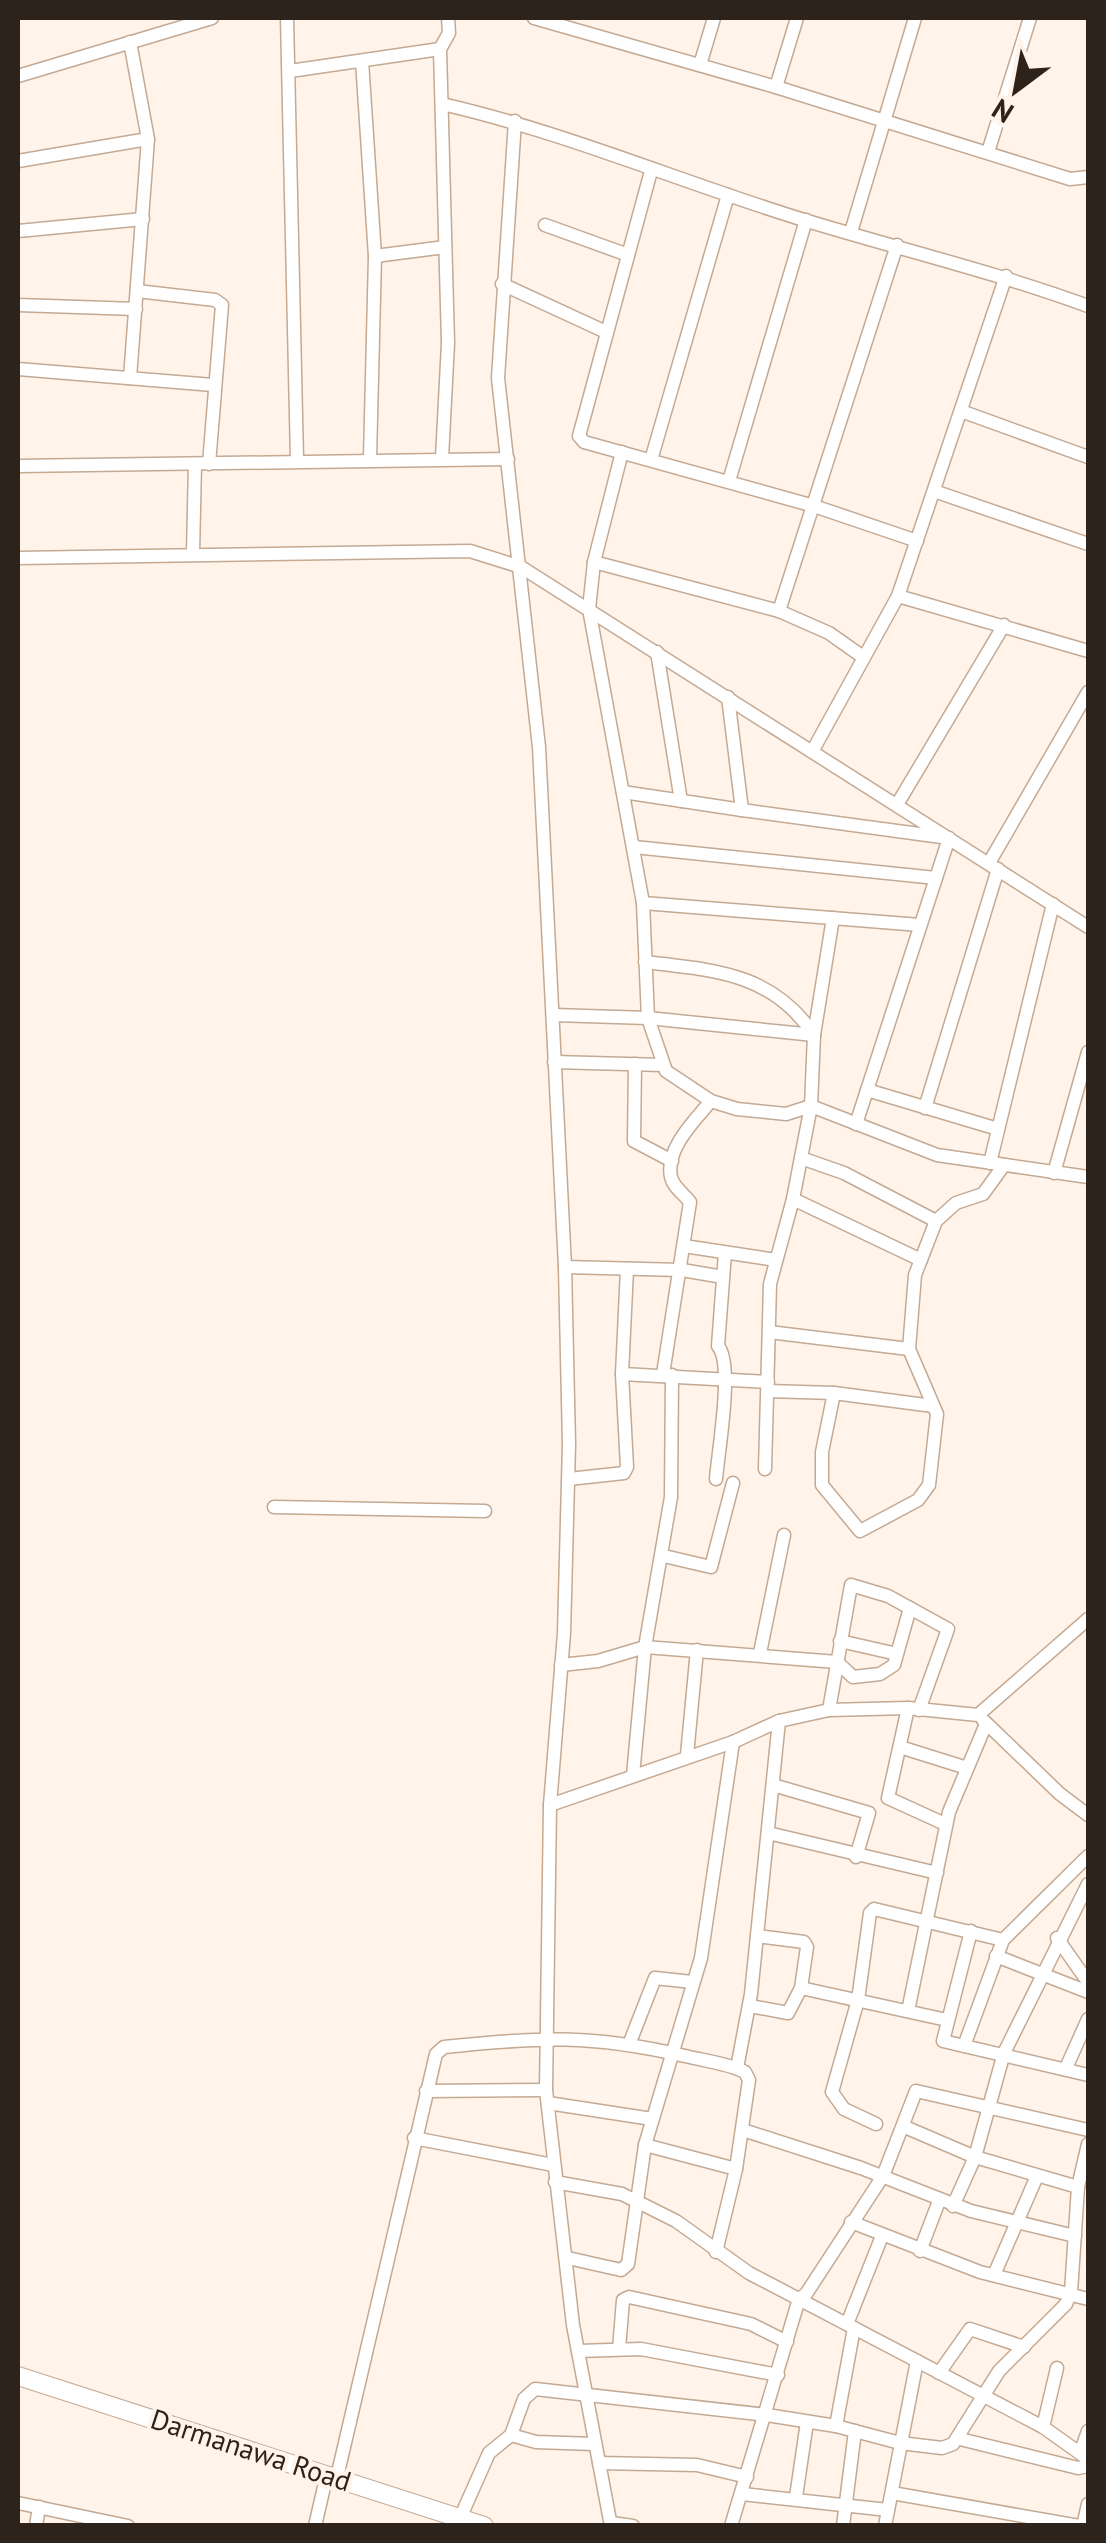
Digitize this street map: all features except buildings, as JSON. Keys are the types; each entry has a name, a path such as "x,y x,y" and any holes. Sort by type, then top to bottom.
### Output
{"street":[{"path":"18,76 212,18"},
{"path":"288,18 298,460"},
{"path":"442,458 448,343 440,50 450,33 448,18"},
{"path":"534,18 572,23 1070,179 1088,177"},
{"path":"700,65 714,18"},
{"path":"776,87 797,18"},
{"path":"850,232 914,18"},
{"path":"988,152 1030,18"},
{"path":"130,42 148,139 130,378"},
{"path":"290,71 440,50"},
{"path":"362,61 374,256 370,458"},
{"path":"442,104 515,120 651,172 1006,276 1088,306"},
{"path":"515,120 498,378 539,747 565,1267 569,1479 550,1805 547,2096 555,2182 594,2444 611,2524 633,2526"},
{"path":"18,161 148,139"},
{"path":"651,172 579,436 584,442 814,506 916,542"},
{"path":"651,460 728,195"},
{"path":"18,231 143,219"},
{"path":"728,481 806,220"},
{"path":"545,225 628,255"},
{"path":"779,611 897,245"},
{"path":"374,256 445,247"},
{"path":"813,750 898,596 1006,276"},
{"path":"502,284 606,332"},
{"path":"137,291 220,302 193,553"},
{"path":"18,305 136,309"},
{"path":"18,369 213,385"},
{"path":"961,411 1088,456"},
{"path":"622,452 594,562 589,609 643,903 648,1018 663,1065 710,1101 758,1113 797,1113 812,1106 937,1155 1088,1177"},
{"path":"18,466 508,459"},
{"path":"934,491 1088,544"},
{"path":"18,558 470,550 522,567 1053,904 1086,920"},
{"path":"594,562 779,611 829,633 863,657"},
{"path":"898,596 1088,651"},
{"path":"898,803 1004,625"},
{"path":"657,652 682,801"},
{"path":"925,1108 993,866 1088,692"},
{"path":"728,696 742,810"},
{"path":"623,792 949,838"},
{"path":"856,1124 949,838"},
{"path":"634,847 936,878"},
{"path":"643,903 920,925"},
{"path":"834,1393 822,1452 822,1485 858,1530 926,1492 938,1423 908,1349 915,1275 936,1222 956,1203 983,1194 997,1164 998,1129 1053,904"},
{"path":"765,1470 770,1284 812,1106 814,1035 833,918"},
{"path":"645,962 736,973 772,996 814,1035"},
{"path":"554,1015 648,1018 814,1035"},
{"path":"1054,1173 1088,1052"},
{"path":"554,1062 663,1065"},
{"path":"635,1064 634,1141 672,1162"},
{"path":"866,1090 998,1129"},
{"path":"634,1775 645,1647 664,1556 671,1491 668,1375 690,1202 672,1182 672,1162 679,1142 710,1101"},
{"path":"801,1158 844,1173 936,1222"},
{"path":"793,1199 921,1260"},
{"path":"684,1246 776,1260"},
{"path":"716,1478 725,1378 723,1351 718,1347 725,1252"},
{"path":"565,1267 682,1270 723,1276"},
{"path":"569,1479 626,1470 622,1374 627,1269"},
{"path":"769,1332 908,1349"},
{"path":"622,1374 725,1378 933,1406"},
{"path":"664,1556 711,1567 733,1483"},
{"path":"274,1507 485,1511"},
{"path":"760,1653 784,1535"},
{"path":"829,1710 852,1585 910,1608 948,1629 900,1747 888,1800 946,1824"},
{"path":"561,1665 598,1661 645,1647 837,1662 853,1677 871,1676 894,1665 910,1608"},
{"path":"908,2011 946,1824 982,1720 1088,1619"},
{"path":"840,1641 896,1654"},
{"path":"687,1755 697,1650"},
{"path":"550,1805 734,1742 779,1722 829,1710 914,1709 982,1720 1060,1794 1088,1815"},
{"path":"737,2068 750,2006 779,1722"},
{"path":"568,2258 626,2268 644,2145 701,1958 734,1742"},
{"path":"900,1747 967,1768"},
{"path":"773,1784 869,1813 856,1856"},
{"path":"768,1833 937,1873"},
{"path":"964,2046 1003,1940 1088,1856"},
{"path":"953,2206 975,2157 1004,2053 1088,1884"},
{"path":"876,2124 844,2109 832,2092 858,2000 870,1913 874,1909 1003,1940"},
{"path":"972,1930 943,2041 1088,2075"},
{"path":"750,2006 786,2014 801,1988 806,1944 757,1936"},
{"path":"1058,1938 1088,1982"},
{"path":"996,1956 1088,1992"},
{"path":"630,2042 656,1977 692,1982"},
{"path":"801,1988 947,2020"},
{"path":"1066,2068 1088,2021"},
{"path":"315,2526 332,2476 426,2091 436,2054 444,2047 546,2036 630,2042 737,2068 748,2075 736,2169 716,2252"},
{"path":"731,2526 799,2299 883,2176 919,2088 987,2109 1088,2130"},
{"path":"426,2091 547,2096 652,2119"},
{"path":"904,2128 975,2157 1078,2186"},
{"path":"743,2130 1014,2225 1080,2227"},
{"path":"414,2138 553,2165"},
{"path":"474,2522 489,2453 511,2436 532,2390 585,2392 623,2401 673,2401 767,2414 900,2443 942,2448 960,2439 999,2371 1058,2316 1071,2292 1080,2227 1078,2186 1085,2172 1088,2144"},
{"path":"644,2145 736,2169"},
{"path":"994,2275 1037,2176"},
{"path":"555,2182 609,2190 676,2221 716,2252 1043,2427 1086,2459"},
{"path":"920,2251 939,2201"},
{"path":"850,2222 920,2251 994,2275 1088,2296"},
{"path":"836,2426 850,2326 882,2236"},
{"path":"619,2349 623,2300 629,2297 751,2324 787,2342"},
{"path":"939,2373 970,2329 1024,2347"},
{"path":"578,2352 619,2349 778,2376"},
{"path":"886,2526 917,2362"},
{"path":"1043,2427 1058,2368"},
{"name":"Darmanawa Road","path":"18,2376 474,2522"},
{"path":"796,2496 807,2422"},
{"path":"843,2526 843,2502 855,2431"},
{"path":"960,2439 1078,2468 1086,2459 1088,2431"},
{"path":"511,2436 536,2442 594,2444"},
{"path":"599,2463 697,2465 748,2476"},
{"path":"892,2493 1081,2526 1088,2504"},
{"path":"742,2494 796,2496 888,2510"},
{"path":"18,2503 128,2526"},
{"path":"36,2526 39,2507"}]}
